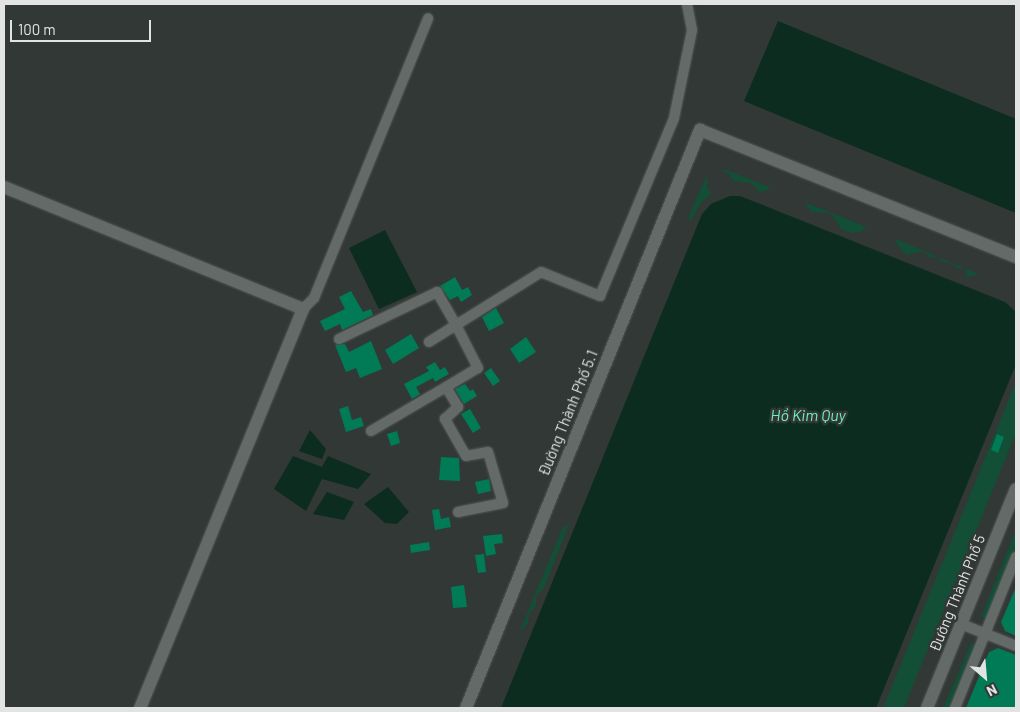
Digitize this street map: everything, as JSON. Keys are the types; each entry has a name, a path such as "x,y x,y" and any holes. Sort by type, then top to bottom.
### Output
{"street":[{"path":"429,342 541,272 600,296 674,118 692,30 686,4"},
{"path":"140,708 303,309 314,298 428,18"},
{"name":"Đường Thành Phố 5.1","path":"466,708 700,130 1016,258"},
{"path":"4,187 303,309"},
{"path":"339,339 437,292 478,368 371,431"},
{"path":"446,387 458,407 445,419 466,456 488,452 503,503 458,512"},
{"name":"Đường Thành Phố 5","path":"927,708 1016,489"},
{"path":"955,708 1016,557"},
{"path":"962,624 1016,646"}],"shaded area":[{"path":"724,169 769,187 769,190 760,192 751,183 734,181 729,174 723,171"},
{"path":"708,177 707,187 711,194 700,204 691,221 688,219 705,179"},
{"path":"807,203 867,227 860,232 852,233 842,230 833,216 829,213 812,212 807,207"},
{"path":"895,240 898,240 979,274 967,277 966,269 957,268 952,263 943,262 938,257 931,258 926,253 918,252 908,255 901,250"},
{"path":"1016,382 1016,433 904,708 883,708"},
{"path":"569,524 544,588 536,596 536,606 529,613 528,623 519,633 563,527"},
{"path":"1016,530 1016,546 986,619 981,617"},
{"path":"971,643 975,645 949,708 943,708"}],"water":[{"path":"778,21 1016,119 1016,213 744,101"},
{"name":"Hồ Kim Quy","path":"730,196 740,196 1005,302 1016,312 1016,364 876,708 501,708 702,214 711,204"},
{"path":"385,230 417,292 379,309 349,248"},
{"path":"310,430 326,449 322,459 299,451"},
{"path":"293,456 322,467 328,456 371,474 358,489 322,479 306,511 274,489"},
{"path":"388,487 409,512 397,524 385,523 364,504"},
{"path":"327,492 354,502 344,520 313,514"}],"building":[{"path":"455,277 462,290 468,287 472,295 461,302 458,296 450,300 440,286"},
{"path":"351,291 363,312 371,309 373,315 342,330 340,324 325,331 320,321 345,309 339,297"},
{"path":"496,308 504,323 489,331 482,317"},
{"path":"411,334 419,348 393,364 385,350"},
{"path":"526,337 536,352 519,363 510,349"},
{"path":"371,341 382,369 360,378 356,368 346,372 335,345 345,344 349,352"},
{"path":"435,362 440,370 445,367 449,374 435,382 433,378 416,387 420,394 412,399 404,384 429,371 426,367"},
{"path":"491,368 500,381 493,386 484,373"},
{"path":"465,384 470,391 473,389 477,396 464,404 455,389"},
{"path":"348,406 352,420 361,417 364,426 346,432 339,409"},
{"path":"470,409 481,428 473,433 461,414"},
{"path":"397,431 400,443 391,446 387,434"},
{"path":"997,434 1004,437 998,453 991,450"},
{"path":"441,457 459,458 460,481 439,480"},
{"path":"489,479 491,491 478,494 475,482"},
{"path":"439,509 441,519 449,517 451,527 435,530 432,510"},
{"path":"502,534 503,543 494,544 496,554 486,556 483,536"},
{"path":"429,542 430,550 411,553 410,545"},
{"path":"484,554 486,572 478,573 475,555"},
{"path":"464,585 467,607 453,608 451,587"},
{"path":"1016,587 1016,636 1005,631 1001,622"},
{"path":"998,648 1016,655 1016,708 966,708 989,652"}]}
